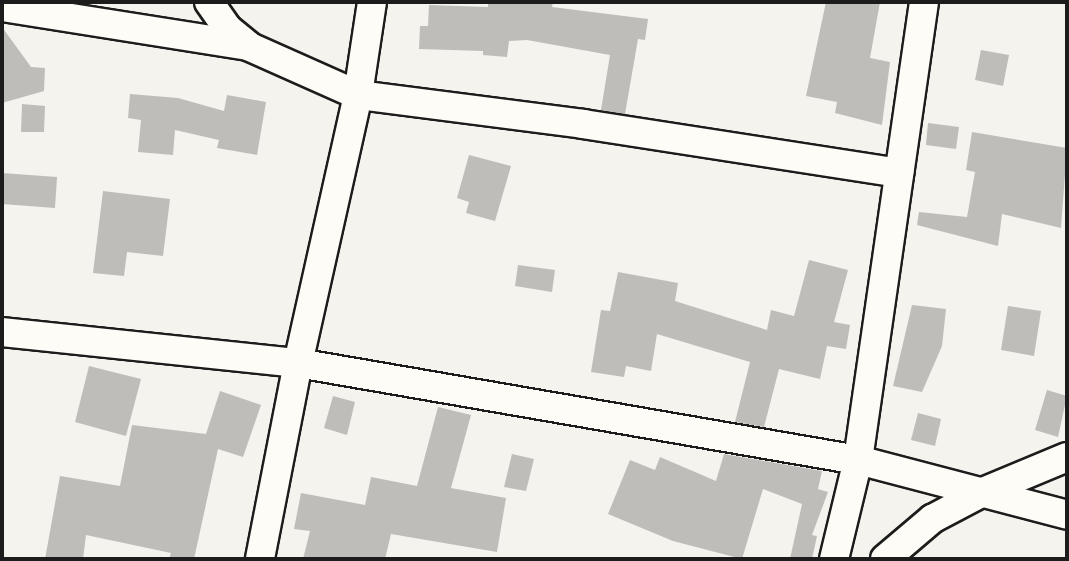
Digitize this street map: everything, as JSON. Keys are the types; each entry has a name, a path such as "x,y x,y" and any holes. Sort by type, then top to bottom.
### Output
{"street":[{"path":"209,2 228,29 250,47"},
{"path":"260,559 298,363 358,95 372,2"},
{"path":"834,559 858,460 924,2"},
{"path":"2,7 250,47 358,95 583,124 899,173"},
{"path":"2,332 298,363 858,460 1067,515"},
{"path":"885,559 933,519 983,492 1067,457"}],"building":[{"path":"488,2 553,2 552,7 648,19 645,40 638,39 625,114 601,110 610,55 527,40 509,41 507,57 483,55 483,51 419,49 420,26 428,26 429,5 488,7"},
{"path":"826,2 880,2 870,58 890,62 882,125 835,113 837,102 806,96"},
{"path":"2,27 31,67 45,68 44,91 2,103"},
{"path":"981,50 1009,55 1003,86 975,80"},
{"path":"130,94 178,98 224,111 227,95 266,102 257,155 217,148 219,140 175,130 173,155 138,152 141,120 128,118"},
{"path":"22,104 45,106 44,132 21,132"},
{"path":"928,123 959,127 956,149 926,145"},
{"path":"972,132 1067,148 1061,228 1002,214 998,246 917,225 919,212 967,217 975,172 966,170"},
{"path":"469,155 511,166 495,221 466,213 469,202 457,198"},
{"path":"2,173 57,177 55,208 2,204"},
{"path":"103,191 170,199 163,256 127,252 124,276 93,273"},
{"path":"809,260 848,270 834,322 850,325 846,349 827,346 820,379 779,369 764,427 735,422 750,362 657,334 651,371 626,366 624,377 591,372 601,310 610,311 618,272 678,283 675,301 767,330 771,310 794,316"},
{"path":"518,265 555,270 552,292 515,286"},
{"path":"912,305 946,309 942,346 922,392 893,386"},
{"path":"1008,306 1041,311 1034,356 1001,350"},
{"path":"89,366 141,379 126,436 75,422"},
{"path":"1047,390 1067,396 1058,437 1035,430"},
{"path":"220,391 261,405 243,457 218,449 194,559 169,559 171,553 86,535 83,559 45,559 60,476 120,486 132,425 206,434"},
{"path":"333,396 355,402 347,435 324,428"},
{"path":"438,407 471,415 451,488 506,498 497,552 391,534 385,559 303,559 310,531 294,529 301,493 365,505 371,477 417,486"},
{"path":"918,413 941,419 935,446 911,440"},
{"path":"512,454 534,459 526,491 504,487"},
{"path":"724,454 822,471 818,489 828,492 812,535 817,536 812,559 790,559 802,504 763,489 742,559 673,541 608,514 630,460 655,470 660,457 716,481"}]}
